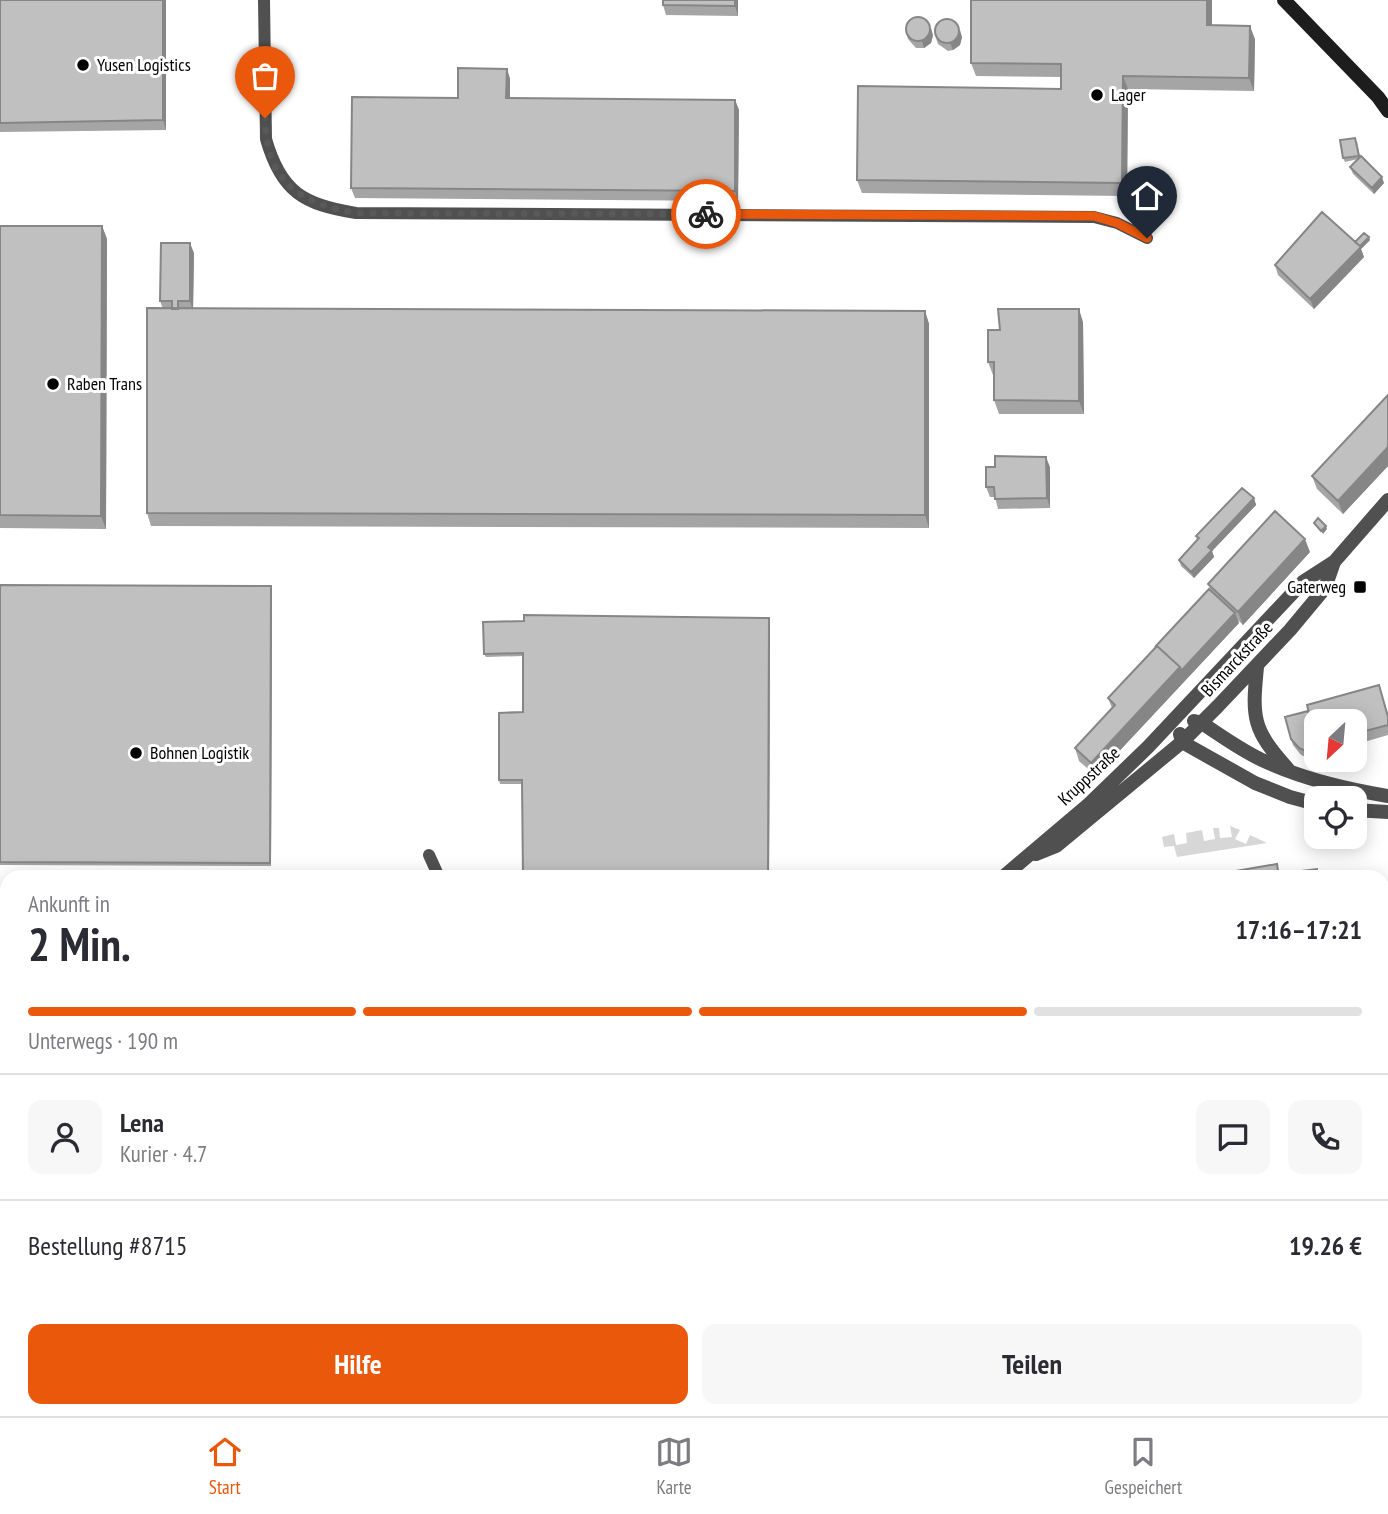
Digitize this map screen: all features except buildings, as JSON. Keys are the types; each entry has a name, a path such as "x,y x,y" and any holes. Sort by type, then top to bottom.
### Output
{"main road":[{"path":"1284,0 1378,97 1388,111"}],"street":[{"path":"264,0 265,139 272,161 293,190 332,209 356,213 1094,216 1117,223 1147,238"},
{"name":"Bismarckstraße","path":"1177,718 1303,582 1334,562 1388,500"},
{"name":"Bismarckstraße","path":"1182,742 1257,667 1325,588 1334,562"},
{"path":"1257,667 1254,703 1256,722 1265,741 1291,773"},
{"path":"1304,801 1255,783 1182,742 1177,718 1202,723 1261,759 1291,773 1344,788 1388,796"},
{"name":"Kruppstraße","path":"1011,870 1089,804 1177,718"},
{"name":"Kruppstraße","path":"1025,858 1056,846 1182,742"},
{"path":"1367,811 1388,812"},
{"path":"429,855 436,870"}],"shaded area":[{"path":"1230,826 1240,830 1235,839 1246,844 1250,835 1267,843 1177,857 1174,846 1164,847 1162,837 1174,834 1176,845 1187,843 1186,833 1202,830 1204,841 1215,839 1213,828 1219,828 1220,838 1232,837"}],"way so far":[{"path":"265,118 265,139 272,161 280,173 293,190 332,209 356,213 706,214"}],"place":[{"name":"Yusen Logistics","path":"83,65"},
{"name":"Lager","path":"1097,95"},
{"name":"Raben Trans","path":"53,384"},
{"name":"Gaterweg","path":"1360,587"},
{"name":"Bohnen Logistik","path":"136,753"}],"route":[{"path":"706,214 1094,216 1117,223 1147,238"}]}
